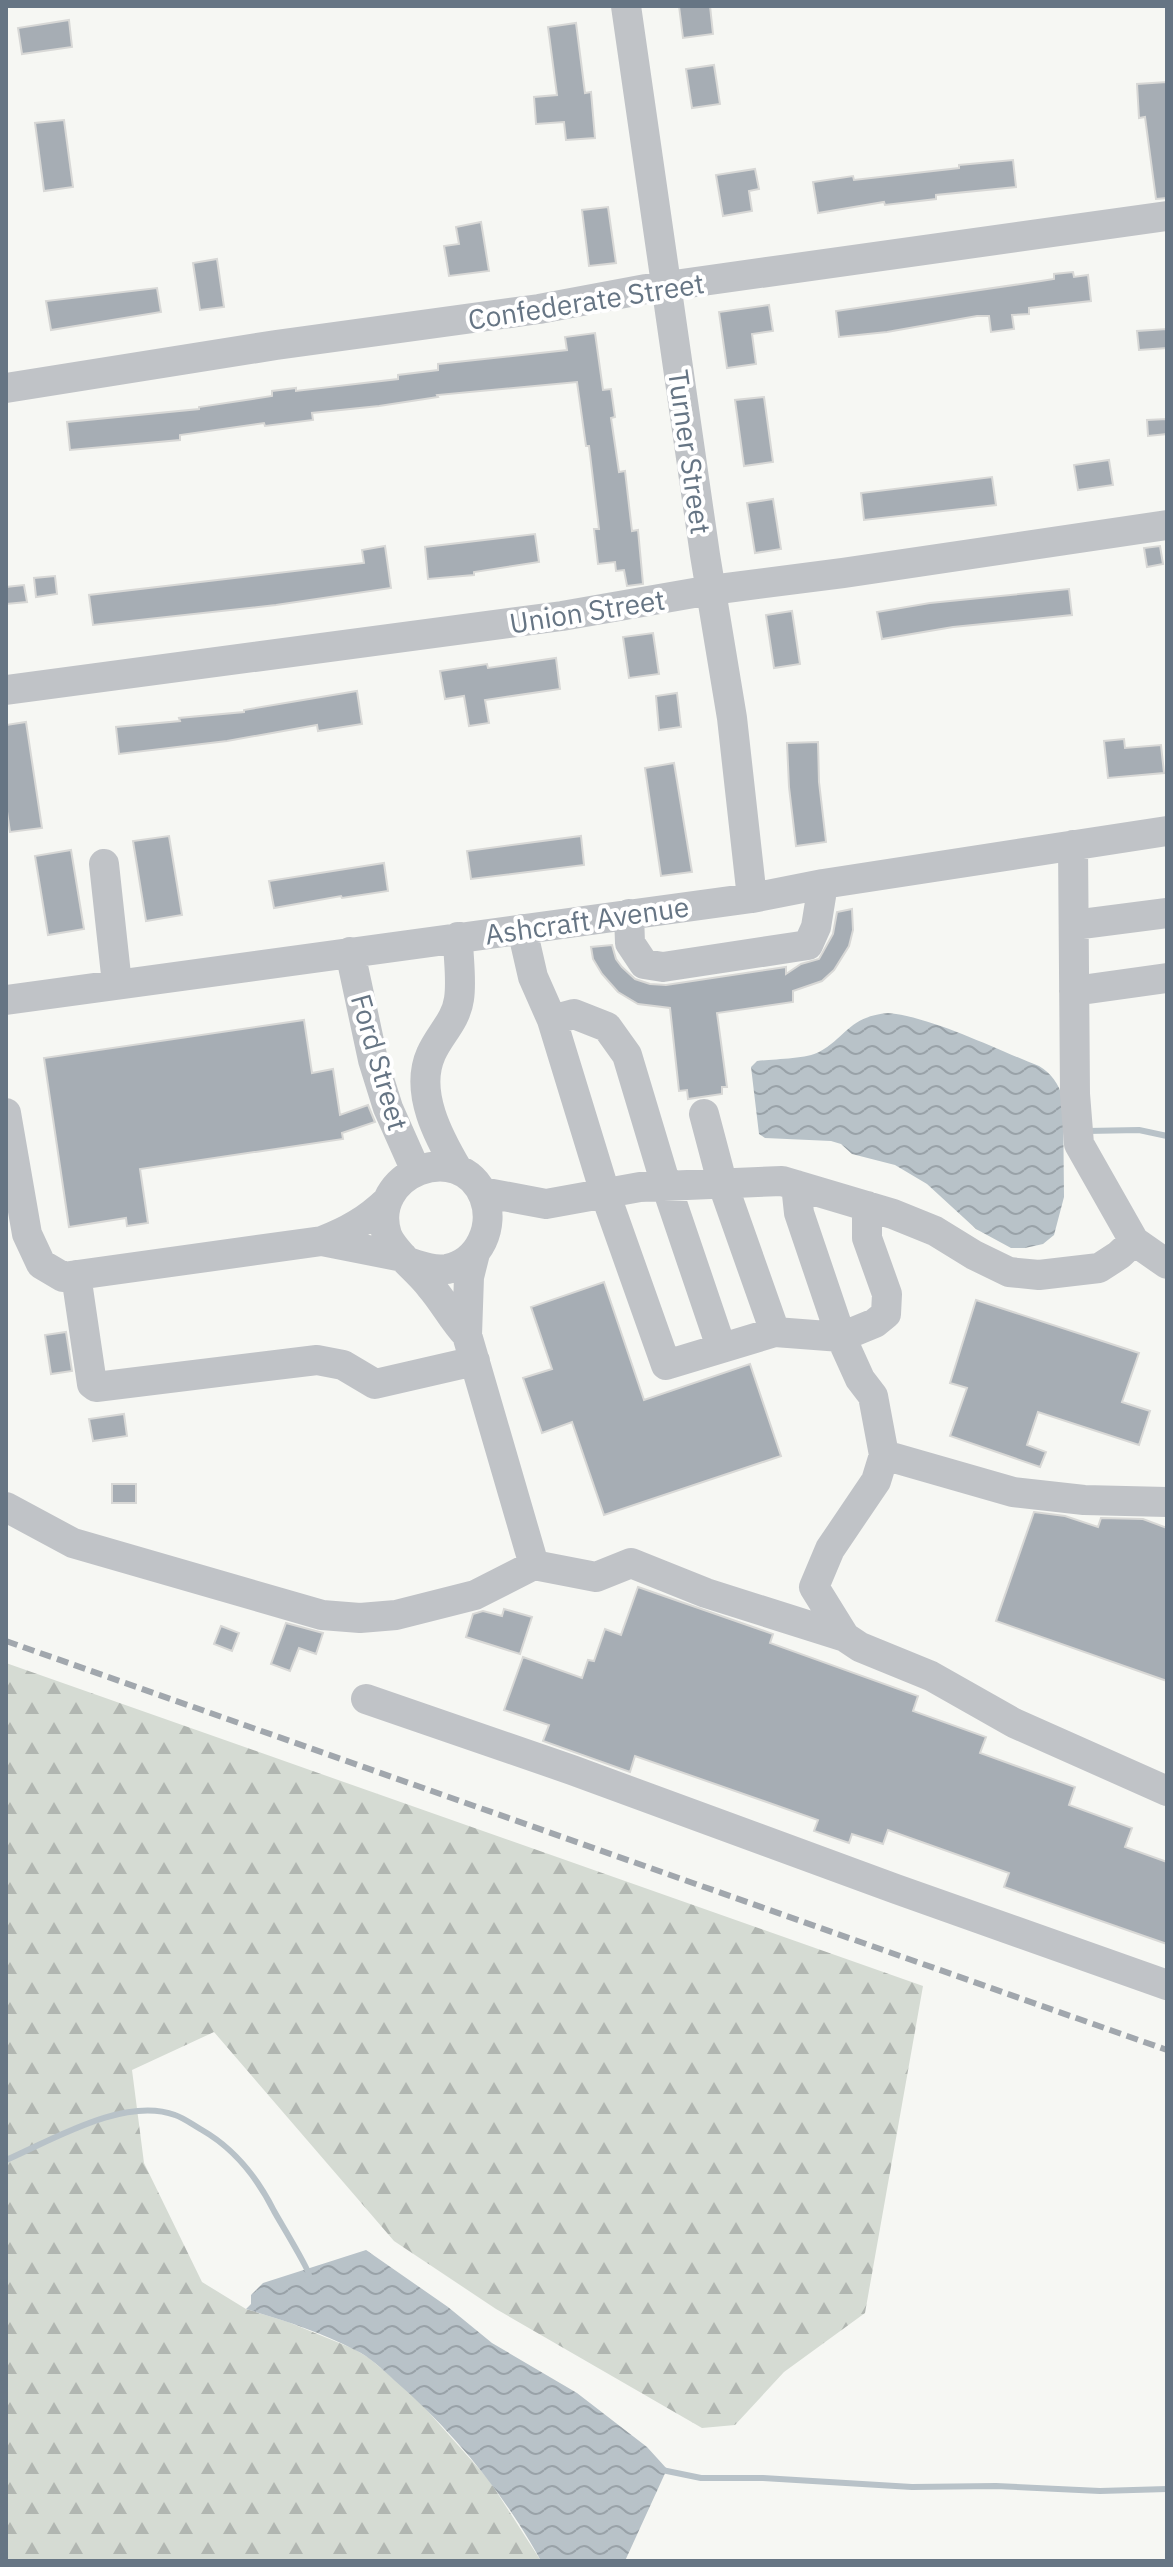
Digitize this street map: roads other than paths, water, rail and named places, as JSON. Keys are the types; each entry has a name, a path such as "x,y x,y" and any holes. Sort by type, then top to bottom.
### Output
{"street":[{"name":"Turner Street","path":"626,6 732,718 752,898"},
{"name":"Confederate Street","path":"6,388 667,287 1167,216"},
{"name":"Union Street","path":"6,690 368,644 562,616 711,590 1167,525"},
{"name":"Ashcraft Avenue","path":"6,1000 752,898 823,884 1167,831"},
{"path":"1073,845 1075,1094 1079,1144 1134,1241 1167,1264"},
{"path":"104,864 117,984"},
{"path":"629,914 630,943 644,964 663,967 808,945 816,927 823,884"},
{"path":"1074,925 1167,913"},
{"path":"522,929 533,977 552,1020 605,1193 666,1365 775,1332 841,1337 875,1323 886,1314 888,1304 867,1238 867,1206"},
{"path":"458,937 459,1000 449,1027 430,1055 425,1089 438,1136 458,1170"},
{"name":"Ford Street","path":"350,952 373,1060 388,1108 416,1171"},
{"path":"1074,991 1167,978"},
{"path":"552,1020 574,1014 607,1027 627,1055 666,1185 721,1347"},
{"path":"6,1113 27,1234 41,1264 63,1277 322,1241 349,1231 387,1201"},
{"path":"704,1114 722,1182 775,1332"},
{"path":"471,1348 434,1289 388,1237 384,1219 387,1201 395,1185 426,1167 442,1166 458,1170 482,1192 488,1207 488,1224 469,1277 471,1348 534,1565"},
{"path":"482,1192 546,1204 666,1185 782,1181 867,1206 935,1231 1009,1272 1039,1275 1099,1268 1134,1241"},
{"path":"796,1185 799,1213 841,1337 860,1379 873,1396 884,1455 876,1481 830,1549 814,1587 845,1637"},
{"path":"322,1241 407,1260 429,1269 447,1269 462,1263 505,1224 532,1214 546,1204"},
{"path":"76,1275 92,1384 96,1387 317,1360 343,1365 375,1384 471,1348"},
{"path":"884,1455 1013,1492 1084,1500 1167,1502"},
{"path":"6,1507 73,1543 322,1615 360,1618 396,1615 475,1595 534,1565 596,1577 631,1563 706,1593 845,1637 860,1647 931,1676 1014,1723 1167,1791"},
{"path":"366,1699 572,1770 1167,1985"}],"water":[{"path":"888,1013 964,1035 1039,1066 1054,1079 1063,1098 1064,1197 1054,1235 1043,1244 1011,1248 976,1229 927,1184 895,1165 852,1154 841,1144 765,1138 759,1134 751,1067 757,1061 814,1054 829,1046 856,1023"},
{"path":"366,2250 448,2307 492,2343 577,2393 647,2447 667,2469 625,2561 541,2561 494,2487 456,2441 371,2360 329,2338 246,2309 251,2304 251,2295 263,2283"}],"waterway":[{"path":"1087,1131 1139,1130 1167,1136"},
{"path":"6,2160 67,2132 112,2116 134,2111 175,2115 214,2138 244,2165 267,2199 309,2275"},
{"path":"662,2470 701,2478 763,2478 912,2487 996,2486 1100,2491 1167,2489"}],"railway":[{"path":"6,1641 1167,2050"}]}
